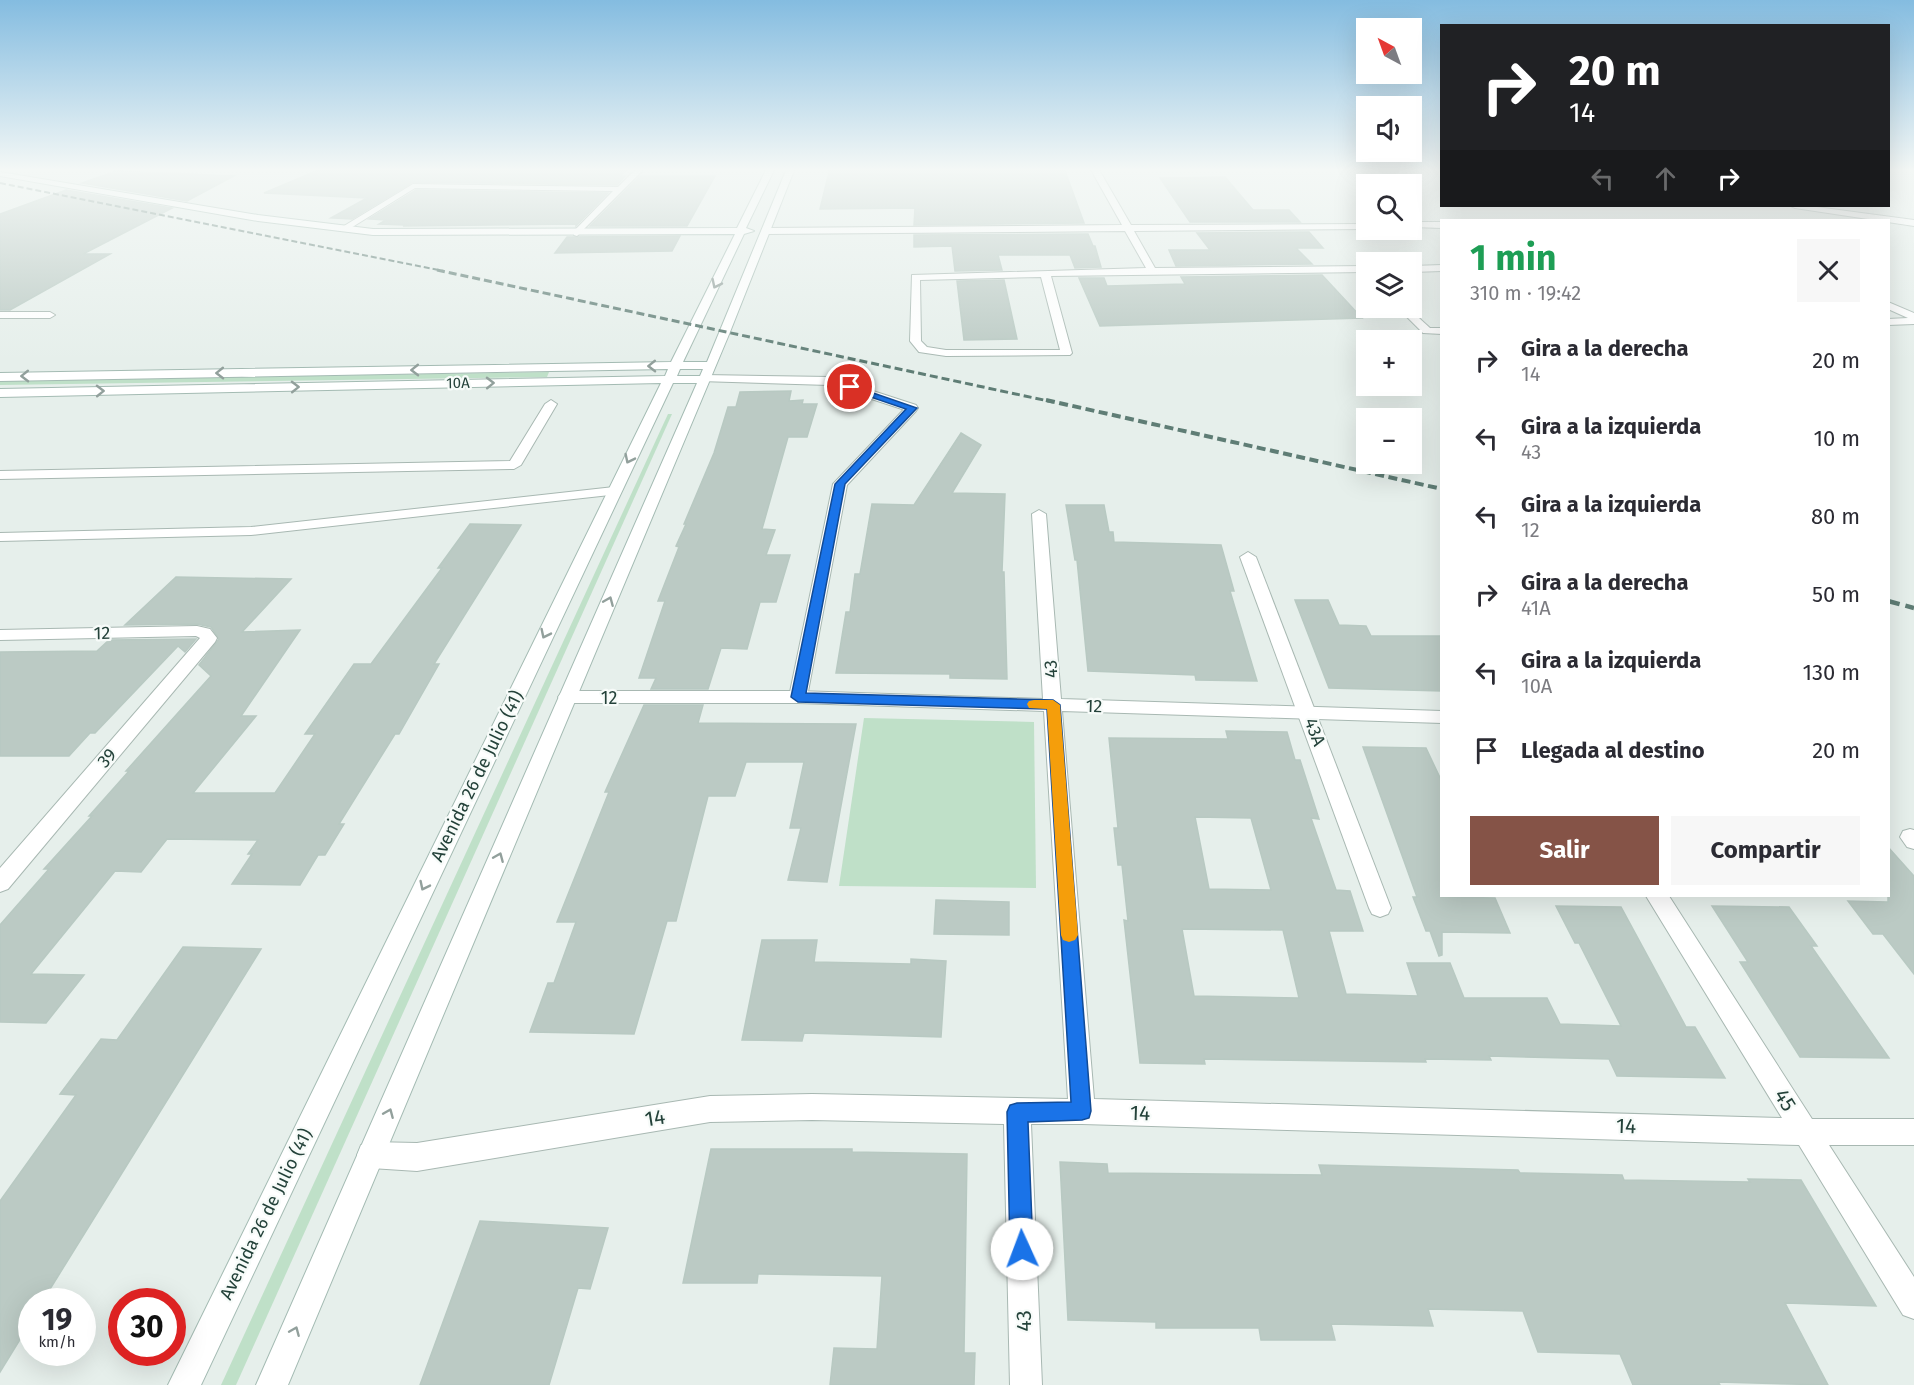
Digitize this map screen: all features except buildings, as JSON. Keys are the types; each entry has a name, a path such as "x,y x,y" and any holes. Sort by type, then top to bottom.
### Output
{"street":[{"path":"417,233 480,233"},
{"name":"Avenida 26 de Julio (41)","path":"183,1385 740,233"},
{"path":"272,1385 765,233"},
{"path":"1131,233 1152,271"},
{"path":"1422,269 1440,268"},
{"path":"1045,273 1066,353 946,353 923,350 916,341 915,277 1045,273 1152,271 1356,270"},
{"path":"1890,306 1914,319"},
{"path":"0,315 50,315"},
{"path":"1413,318 1427,332 1440,331"},
{"path":"1890,322 1914,319"},
{"name":"10A","path":"0,393 671,372"},
{"name":"10A","path":"0,376 707,372 830,381 912,408 840,484 798,697"},
{"path":"0,475 514,465 551,404"},
{"path":"0,537 251,531 614,490"},
{"name":"43","path":"1039,514 1082,1111"},
{"name":"43A","path":"1248,557 1380,908"},
{"name":"12","path":"0,635 197,631 204,633"},
{"name":"39","path":"0,883 209,638 204,633"},
{"name":"12","path":"567,697 798,697 1440,717"},
{"name":"45","path":"1658,897 1914,1304"},
{"name":"14","path":"371,1155 417,1157 710,1109 812,1107 1017,1112 1082,1111 1914,1132"},
{"name":"43","path":"1017,1112 1026,1385"}],"green space":[{"path":"549,372 547,377 0,385 0,381"},
{"path":"668,414 672,414 236,1385 221,1385"},
{"path":"864,718 1034,722 1036,888 839,886"}],"railway":[{"path":"250,233 444,271"},
{"path":"437,270 1053,402"},
{"path":"1046,400 1440,489"},
{"path":"1890,602 1914,608"}],"slow traffic":[{"path":"1034,704 1053,705 1069,935"}],"route":[{"path":"850,387 912,408 840,484 798,697 1053,705 1082,1111 1017,1112 1022,1249"}]}
